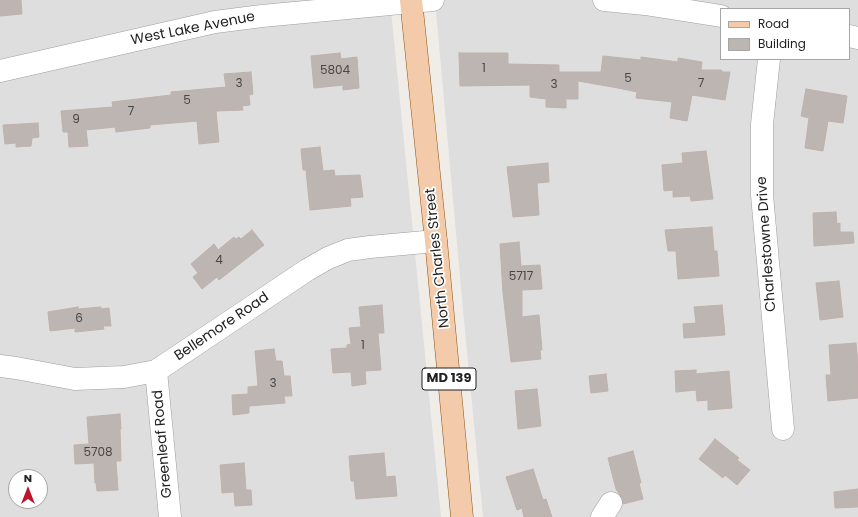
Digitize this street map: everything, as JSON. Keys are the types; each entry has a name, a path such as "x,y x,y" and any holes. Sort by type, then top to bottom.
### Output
{"main road":[{"name":"North Charles Street","path":"418,1 436,241 462,517"}],"street":[{"path":"604,0 645,4 720,16"},
{"name":"West Lake Avenue","path":"0,70 215,22 418,1"},
{"name":"Charlestowne Drive","path":"769,60 762,124 762,187 783,429"},
{"name":"Bellemore Road","path":"0,366 75,379 124,377 156,371 276,289 328,258 348,250 436,241"},
{"name":"Greenleaf Road","path":"156,371 170,517"}],"shaded area":[{"path":"0,0 390,0 441,517 0,517"},
{"path":"435,0 858,0 858,517 483,517"}],"building":[{"path":"0,0 21,0 22,14 0,16"},
{"path":"340,53 341,59 357,57 359,88 343,90 343,85 314,88 311,56"},
{"path":"459,53 508,53 508,64 559,65 559,72 601,72 603,56 641,60 641,57 678,62 678,58 702,62 701,70 721,70 723,72 730,72 725,100 692,95 687,121 670,118 672,102 636,98 637,92 578,81 578,99 566,99 566,108 546,107 546,99 530,97 530,85 460,86"},
{"path":"251,72 253,94 249,95 250,105 242,106 243,110 216,111 219,142 199,144 197,121 150,125 150,128 116,132 115,127 86,130 88,146 69,147 68,132 63,132 61,111 113,107 112,102 171,95 171,92 226,87 224,74"},
{"path":"806,89 847,96 843,123 828,121 823,151 805,148 809,118 801,116"},
{"path":"38,123 39,137 32,138 31,146 16,147 16,143 5,144 3,125"},
{"path":"320,147 323,171 334,170 335,176 360,175 363,197 350,198 351,206 310,210 306,170 303,170 301,149"},
{"path":"706,151 713,199 691,201 690,196 673,197 673,190 664,191 662,165 683,163 682,153"},
{"path":"548,163 549,182 537,183 539,215 513,217 507,167"},
{"path":"836,212 837,224 840,223 840,232 853,232 854,243 814,246 813,213"},
{"path":"712,227 714,251 717,251 719,276 678,279 676,251 668,251 665,230"},
{"path":"252,230 264,245 219,280 217,277 202,289 193,277 198,273 191,264 214,244 218,250 234,237 236,239 239,237 241,239"},
{"path":"519,242 521,266 540,265 542,289 522,290 522,317 539,315 542,350 540,350 541,359 511,362 503,293 500,244"},
{"path":"839,281 843,317 820,320 816,283"},
{"path":"382,305 384,333 378,333 381,370 365,371 366,384 352,386 351,372 333,373 331,349 347,348 347,345 351,344 349,328 361,327 359,307"},
{"path":"722,305 725,335 684,338 683,324 696,323 694,307"},
{"path":"78,307 78,309 101,307 101,309 109,308 111,326 103,326 104,329 75,332 75,328 50,331 48,312"},
{"path":"856,343 858,398 828,401 826,375 831,375 829,345"},
{"path":"274,349 276,361 282,361 284,376 290,376 292,396 284,396 285,403 249,406 249,413 233,415 232,395 248,394 248,387 258,386 255,351"},
{"path":"696,370 696,374 729,371 732,408 708,410 708,400 697,401 696,390 676,392 675,371"},
{"path":"606,374 608,391 591,393 589,376"},
{"path":"537,389 541,426 518,429 515,391"},
{"path":"120,414 121,461 116,461 118,490 97,491 94,463 75,464 74,445 89,444 87,417"},
{"path":"715,439 739,458 737,460 750,470 737,485 725,475 723,478 699,459"},
{"path":"633,451 641,483 639,483 643,499 623,504 622,498 616,489 608,458"},
{"path":"384,453 386,477 395,476 397,496 356,499 354,481 351,481 349,456"},
{"path":"244,463 246,490 251,490 252,505 235,506 234,492 222,493 220,465"},
{"path":"533,469 543,500 546,499 552,517 524,517 522,508 517,510 506,477"},
{"path":"858,489 858,507 835,508 834,492"}]}
